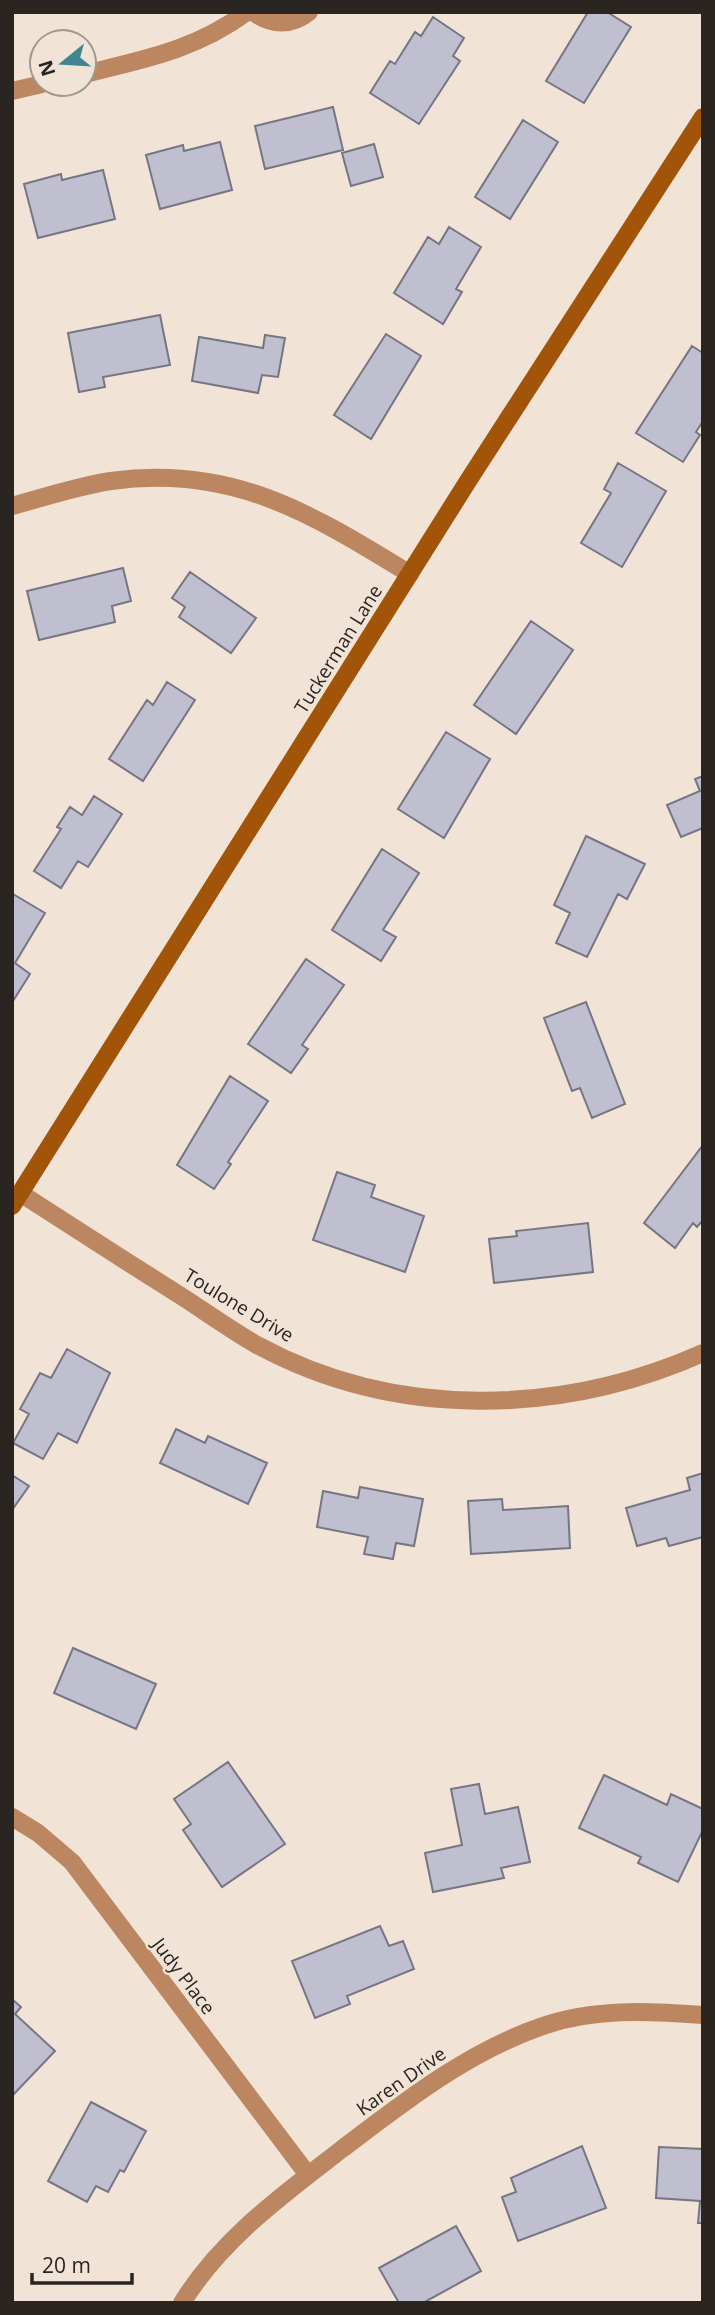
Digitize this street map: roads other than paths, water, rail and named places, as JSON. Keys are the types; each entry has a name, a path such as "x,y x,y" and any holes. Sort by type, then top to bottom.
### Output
{"main road":[{"name":"Tuckerman Lane","path":"16,1200 410,574 703,117"}],"street":[{"path":"98,70 176,51 218,33 247,12"},
{"path":"253,12 274,22 287,23 310,12"},
{"path":"12,506 108,481 142,477 209,481 236,486 286,503 322,520 410,574"},
{"name":"Toulone Drive","path":"16,1200 257,1345 303,1366 371,1388 443,1400 550,1397 610,1386 668,1368 703,1353"},
{"name":"Judy Place","path":"12,1816 38,1833 72,1862 308,2175"},
{"name":"Karen Drive","path":"182,2303 232,2239 308,2175 392,2111 467,2060 541,2026 576,2017 613,2012 653,2011 703,2015"}]}
